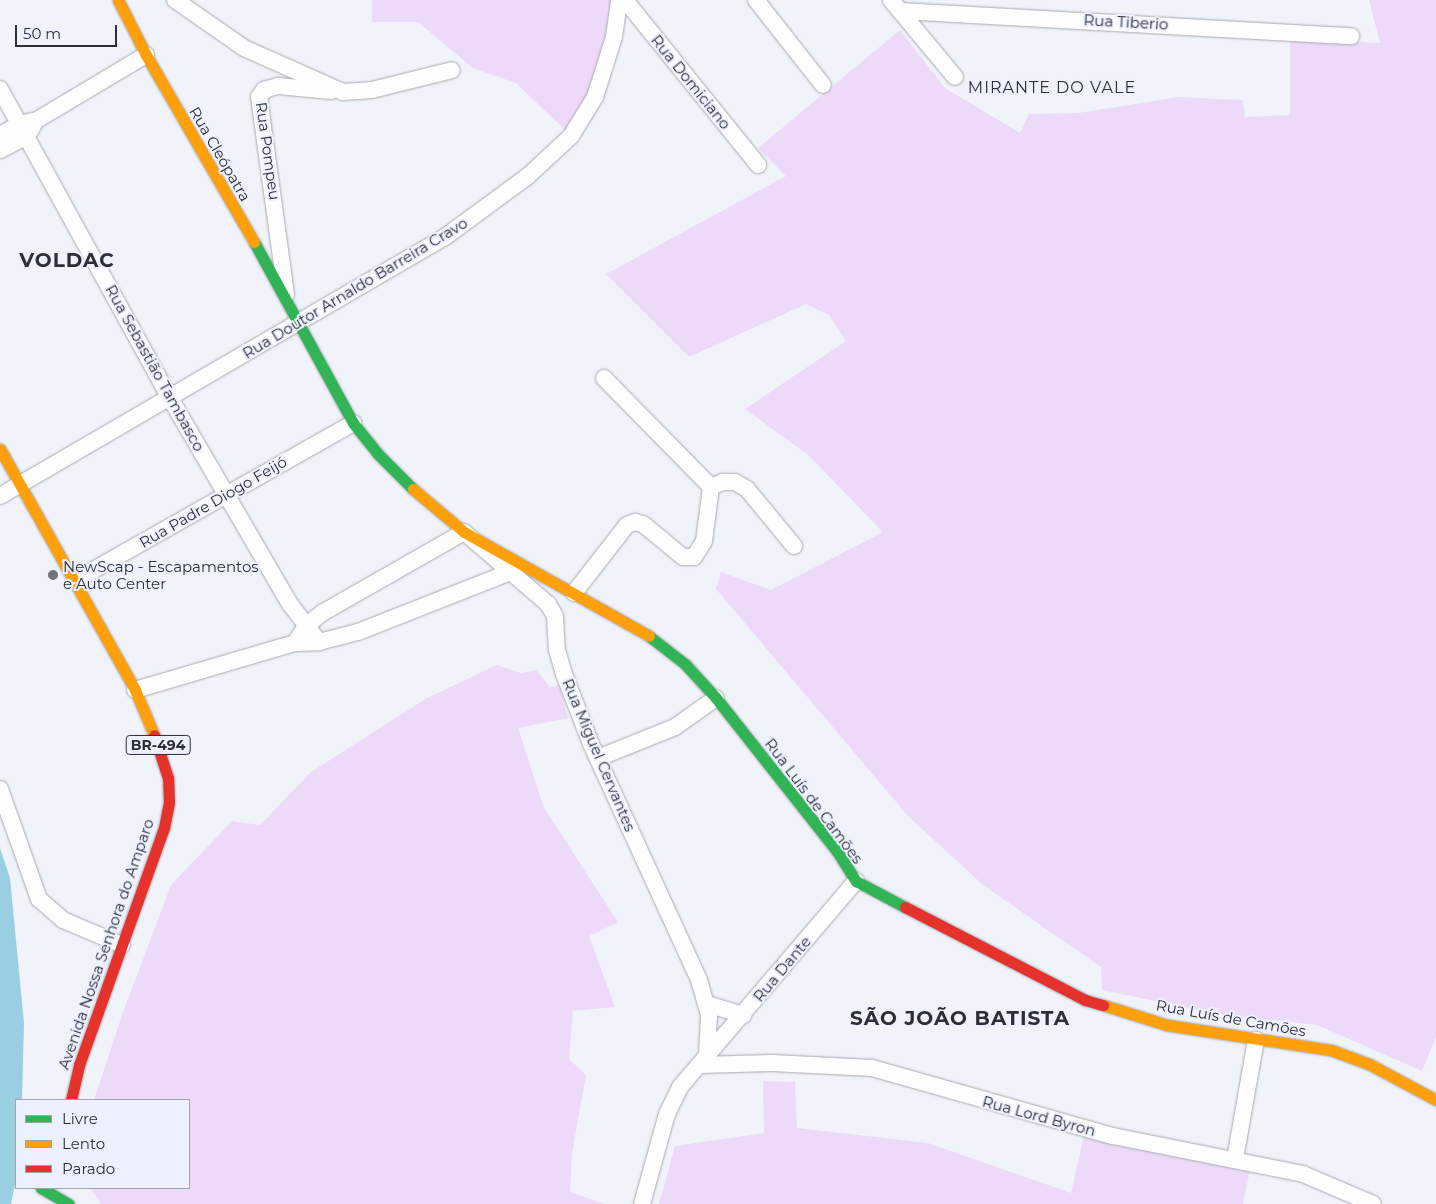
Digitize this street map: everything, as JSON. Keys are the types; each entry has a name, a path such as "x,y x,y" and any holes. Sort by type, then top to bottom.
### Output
{"main road":[{"name":"Rua Cleópatra","path":"118,0 146,55 286,296 299,322"},
{"name":"Rua Luís de Camões","path":"299,322 353,423 402,480 464,532 653,638 684,664 716,698 837,850 856,881 1084,1000 1167,1025 1331,1050 1369,1064 1436,1100"},
{"name":"Avenida Nossa Senhora do Amparo","path":"0,449 135,690 161,751 168,778 169,803 164,828 146,886 122,945 79,1065 71,1099"},
{"path":"61,1093 79,1065"},
{"path":"67,1189 82,1204"},
{"path":"48,1195 67,1203"}],"street":[{"name":"Rua Pompeu","path":"175,0 244,48 343,92"},
{"name":"Rua Doutor Arnaldo Barreira Cravo","path":"0,496 445,237 528,176 571,136 595,97 614,38 619,0"},
{"name":"Rua Domiciano","path":"625,0 758,165"},
{"path":"756,0 823,85"},
{"path":"896,6 955,77"},
{"name":"Rua Tiberio","path":"896,6 1351,36"},
{"path":"0,150 37,120 146,55"},
{"name":"Rua Pompeu","path":"286,296 280,232 259,97 264,90 278,86 343,92 372,90 452,70"},
{"name":"Rua Sebastião Tambasco","path":"0,89 170,398 290,604 319,642"},
{"path":"0,135 24,130"},
{"path":"264,261 280,232"},
{"path":"604,378 711,487"},
{"name":"Rua Padre Diogo Feijó","path":"74,581 226,493 353,423"},
{"path":"711,487 735,482 747,489 794,546"},
{"path":"574,593 627,525 643,524 683,557 694,557 704,541 711,487"},
{"path":"295,643 306,626 340,602 464,532"},
{"name":"Rua Miguel Cervantes","path":"464,532 508,573 553,610 557,650 564,674 598,758 707,1004 703,1060"},
{"path":"135,690 295,643 319,642 402,616 508,573"},
{"path":"598,758 675,727 716,698"},
{"path":"0,789 39,899 63,920 122,945"},
{"name":"Rua Dante","path":"642,1204 667,1114 680,1087 856,881"},
{"path":"707,1004 743,1015"},
{"path":"1235,1159 1256,1040"},
{"name":"Rua Lord Byron","path":"703,1060 872,1068 1113,1136 1304,1174 1373,1204"}],"shaded area":[{"path":"372,0 612,0 600,62 585,101 566,131 516,83 473,68 418,22 372,22"},
{"path":"1369,0 1436,0 1436,1037 1422,1071 1317,1025 1219,1014 1102,990 1101,967 983,885 908,816 716,589 721,572 771,590 883,532 808,455 745,409 846,341 829,315 806,304 689,357 606,274 786,176 758,148 900,30 945,88 1020,133 1029,114 1078,113 1179,97 1243,100 1245,117 1290,115 1290,39 1380,43"},
{"path":"497,665 521,673 536,670 550,687 559,685 568,718 518,728 544,808 618,922 589,936 615,1007 573,1011 569,1059 586,1075 572,1154 570,1192 604,1204 101,1204 91,1189 190,1189 190,1099 94,1099 122,1015 171,885 232,821 260,825 311,772 427,698"},
{"path":"763,1081 795,1082 797,1128 928,1143 1071,1193 1084,1135 1250,1170 1243,1204 659,1204 675,1146 764,1133"}],"water":[{"path":"0,848 10,878 24,1023 22,1099 15,1099 15,1184 11,1204 0,1204"}],"traffic: fast":[{"path":"254,242 353,423 377,453 413,489"},
{"path":"649,636 685,664 716,698 837,851 856,881 905,907"},
{"path":"43,1189 69,1204"}],"traffic: slow":[{"path":"118,0 146,55 254,242"},
{"path":"0,449 135,690 154,735"},
{"path":"413,489 464,532 649,636"},
{"path":"1103,1005 1167,1025 1331,1050 1369,1064 1436,1100"}],"traffic: jam":[{"path":"71,1099 79,1065 164,828 169,803 168,778 154,735"},
{"path":"905,907 1085,1000 1103,1005"}],"place":[{"name":"NewScap - Escapamentos e Auto Center","path":"53,575"}],"district":[{"name":"MIRANTE DO VALE","path":"1052,88"},
{"name":"VOLDAC","path":"67,260"},
{"name":"SÃO JOÃO BATISTA","path":"960,1018"}]}
